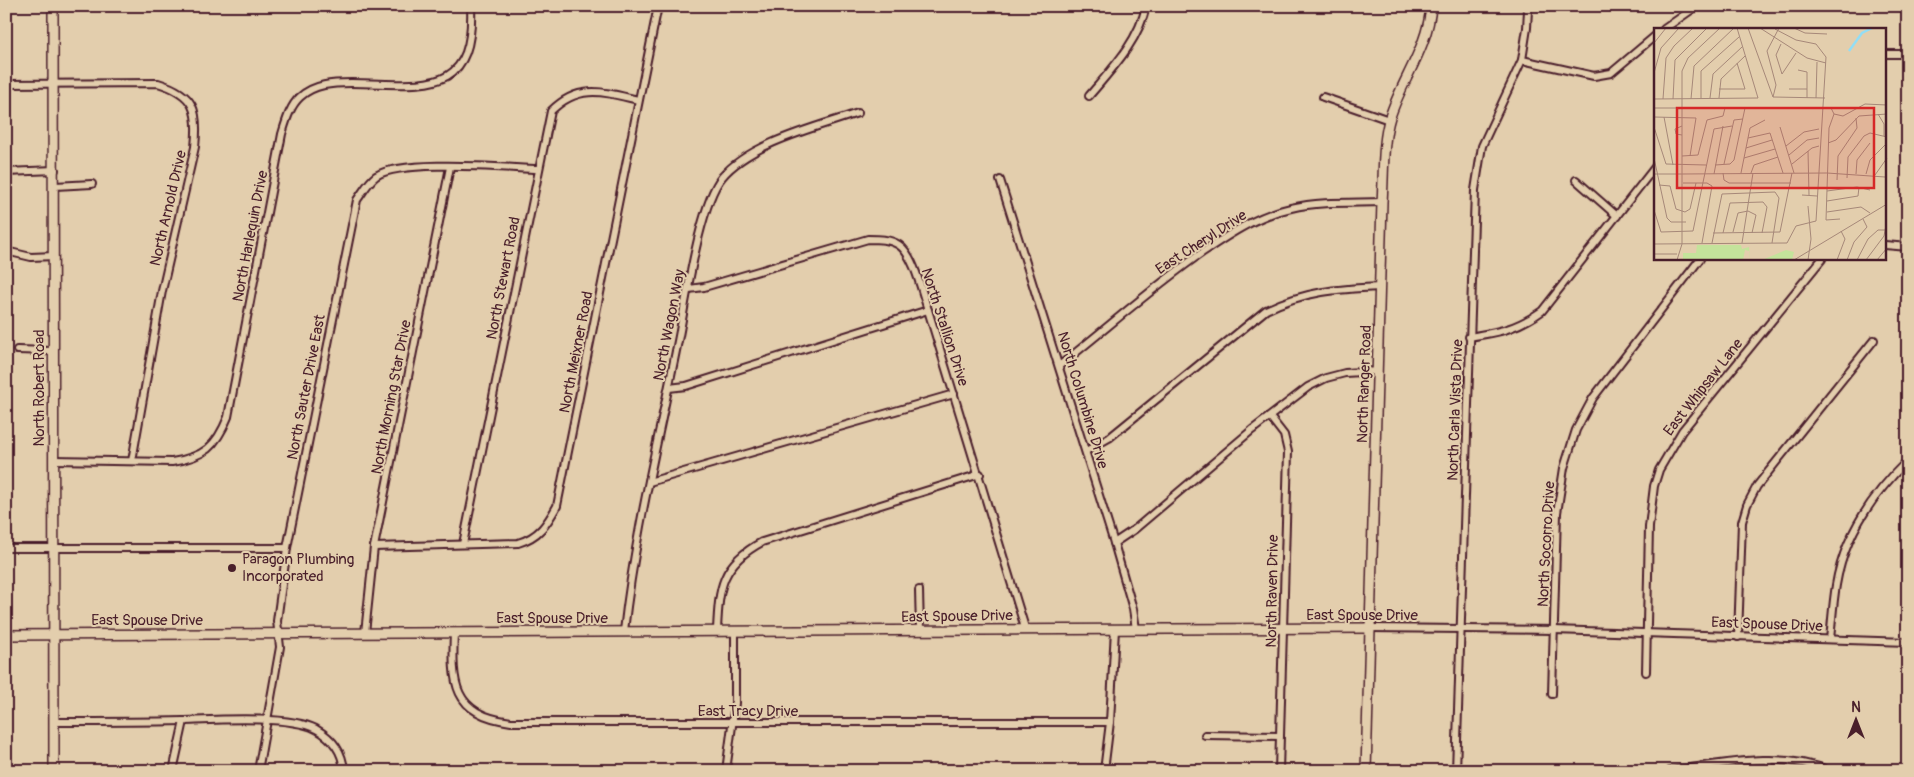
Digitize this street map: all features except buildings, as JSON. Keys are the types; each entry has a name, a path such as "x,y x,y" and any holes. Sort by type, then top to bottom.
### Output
{"street":[{"name":"North Robert Road","path":"54,6 55,186 52,351 54,771"},
{"name":"North Harlequin Drive","path":"52,460 172,462 192,459 208,451 221,435 228,417 282,134 290,110 300,96 319,86 338,83 427,83 449,76 463,64 469,45 471,6"},
{"name":"North Meixner Road","path":"374,547 518,543 531,539 542,530 557,506 658,6"},
{"path":"1089,96 1132,40 1144,20 1146,6"},
{"name":"North Ranger Road","path":"1366,771 1382,202 1389,120 1400,92 1422,47 1428,31 1432,6"},
{"name":"North Carla Vista Drive","path":"1456,771 1475,190 1478,161 1490,125 1522,60 1528,10 1525,6"},
{"path":"1665,28 1697,6"},
{"path":"1522,60 1594,76 1603,75 1610,73 1654,37"},
{"path":"1886,54 1908,54"},
{"name":"North Arnold Drive","path":"6,84 158,83 177,89 188,98 194,112 197,127 195,147 162,291 132,461"},
{"name":"North Stewart Road","path":"463,544 551,111 562,100 574,94 588,92 603,92 638,100"},
{"path":"1323,97 1389,120"},
{"name":"North Wagon Way","path":"624,631 650,482 689,289 704,220 712,194 722,177 733,166 765,147 858,114"},
{"name":"North Sauter Drive East","path":"258,771 280,646 277,622 287,548 357,200 377,176 411,167 538,169"},
{"name":"North Morning Star Drive","path":"365,633 374,547 450,167"},
{"path":"1469,337 1503,332 1528,321 1542,311 1654,168"},
{"path":"6,172 55,170"},
{"name":"North Columbine Drive","path":"1000,180 1114,543 1133,609 1136,629"},
{"path":"1576,180 1617,216"},
{"path":"55,186 92,184"},
{"name":"East Cheryl Drive","path":"1059,366 1163,280 1238,228 1265,216 1290,208 1317,204 1382,202"},
{"name":"North Stallion Drive","path":"689,289 704,287 868,239 885,239 900,245 910,259 928,310 1026,628"},
{"path":"1886,245 1908,247"},
{"path":"6,251 30,257 54,256"},
{"name":"North Socorro Drive","path":"1552,694 1558,513 1564,468 1576,430 1593,398 1699,260"},
{"name":"East Whipsaw Lane","path":"1646,672 1651,509 1654,486 1666,456 1682,431 1821,260"},
{"path":"1086,451 1109,438 1266,310 1286,301 1318,292 1380,288"},
{"path":"669,388 686,386 928,310"},
{"path":"1738,637 1742,522 1747,505 1757,486 1874,340"},
{"path":"17,350 52,351"},
{"path":"1114,543 1135,529 1270,417 1308,388 1326,378 1345,373 1378,371"},
{"path":"650,482 954,394"},
{"name":"North Raven Drive","path":"1270,417 1284,436 1288,452 1279,771"},
{"path":"1830,639 1836,584 1846,550 1871,500 1908,460"},
{"path":"717,630 718,606 723,578 735,560 746,551 762,542 980,474"},
{"path":"6,548 287,548"},
{"path":"919,590 920,630"},
{"name":"East Spouse Drive","path":"6,634 278,634 1026,628 1371,628 1554,630 1908,642"},
{"path":"1104,771 1110,722 1115,629"},
{"path":"726,771 733,724 735,631"},
{"name":"East Tracy Drive","path":"454,632 453,667 456,686 463,700 475,713 489,720 510,722 733,724 1110,722"},
{"path":"54,722 218,719 267,721 315,728 332,741 342,755 344,771"},
{"path":"173,771 184,721"},
{"path":"1205,735 1280,736"},
{"path":"1769,760 1770,771"},
{"path":"1670,771 1744,761 1769,760 1799,761 1830,771"}],"place":[{"name":"Paragon Plumbing Incorporated","path":"232,568"}]}
